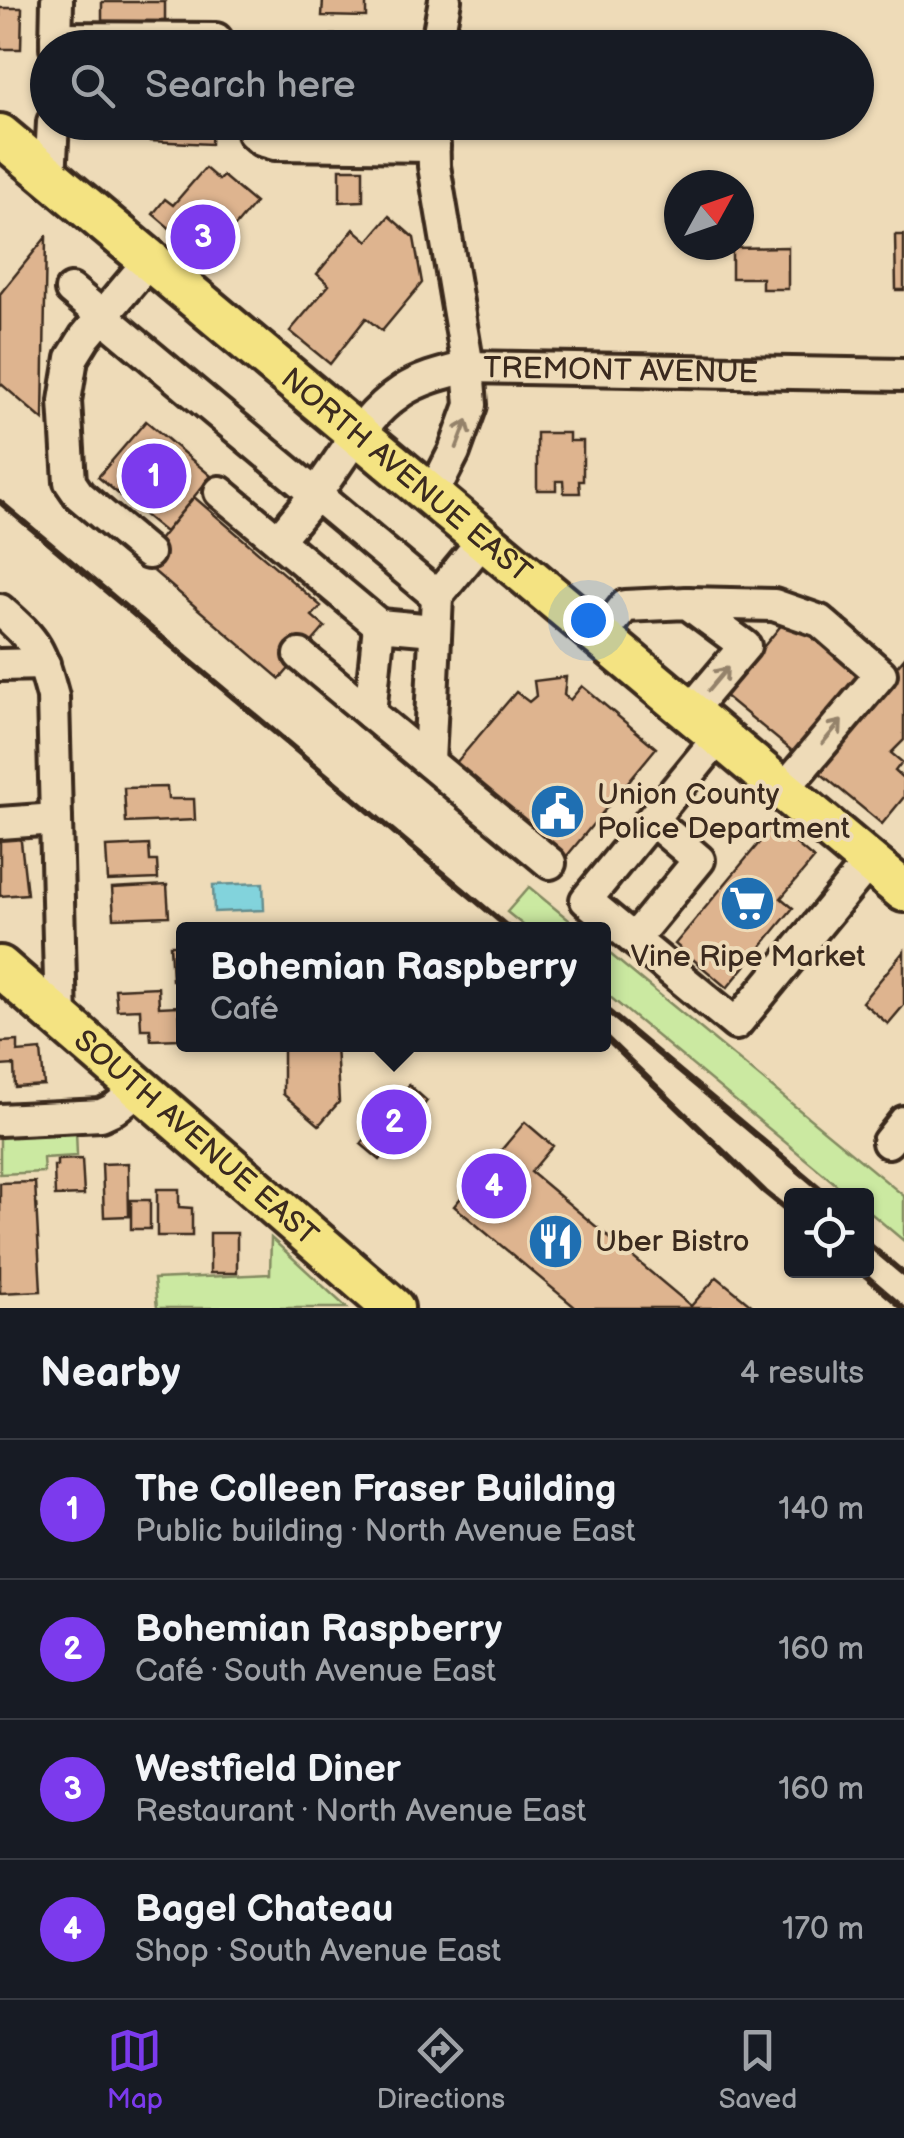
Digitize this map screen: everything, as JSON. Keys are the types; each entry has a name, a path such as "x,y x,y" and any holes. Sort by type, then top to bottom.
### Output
{"main road":[{"name":"NORTH AVENUE EAST","path":"0,135 484,540 613,621 704,724 904,891"},
{"name":"SOUTH AVENUE EAST","path":"0,967 393,1308"}],"street":[{"path":"56,30 57,0"},
{"path":"439,30 445,0"},
{"path":"50,178 51,140"},
{"path":"261,140 275,144 338,140"},
{"path":"432,496 471,405 433,140"},
{"path":"148,553 79,496 70,482 65,401 72,358 84,337 149,261"},
{"path":"71,290 438,596"},
{"name":"TREMONT AVENUE","path":"278,540 316,494 356,434 377,412 403,391 429,378 468,367 904,375"},
{"path":"220,492 379,625 434,630"},
{"path":"429,762 438,596 484,540"},
{"path":"687,603 745,646 652,820 586,900 736,1024 869,862"},
{"path":"613,621 687,603 774,605 820,621 881,674 783,790"},
{"path":"0,610 37,650 53,697 61,1022"},
{"path":"370,713 379,625"},
{"path":"0,665 37,650"},
{"path":"300,655 550,863"},
{"path":"0,823 56,819"},
{"path":"634,940 699,860 652,820"},
{"path":"0,1120 101,1115 139,1089"}],"green space":[{"path":"529,887 572,922 519,922 507,912"},
{"path":"611,955 904,1196 904,1241 874,1216 874,1188 841,1188 611,998"},
{"path":"76,1130 77,1156 43,1158 44,1172 0,1174 0,1133"},
{"path":"271,1238 347,1308 157,1308 154,1279 270,1274"}],"water":[{"path":"263,883 264,910 214,912 213,885"}],"building":[{"path":"323,0 366,0 366,17 322,16"},
{"path":"102,2 165,2 165,30 102,30"},
{"path":"0,8 22,8 21,49 0,49"},
{"path":"150,140 211,140 211,144"},
{"path":"205,168 219,180 223,176 255,203 207,260 153,214 165,199 173,205"},
{"path":"340,169 363,169 363,201 340,202"},
{"path":"389,216 414,238 422,283 382,331 366,318 330,364 290,331 329,285 317,274 354,229 368,241"},
{"path":"895,235 904,235 904,290 896,290"},
{"path":"46,237 43,420 0,383 0,294"},
{"path":"788,247 788,289 762,289 762,278 732,278 732,260 754,260 754,248"},
{"path":"146,421 211,476 165,532 98,477"},
{"path":"537,433 569,433 569,441 583,441 580,493 564,493 563,481 556,481 556,490 537,490"},
{"path":"194,497 321,606 312,616 325,627 280,679 142,561"},
{"path":"788,617 867,682 803,760 724,695"},
{"path":"904,658 904,740 891,753 902,762 895,771 904,779 904,797 882,824 813,767"},
{"name":"Union County Police Department","path":"566,677 564,695 570,700 582,686 656,748 566,857 455,764 516,692 529,702 536,696 534,681"},
{"path":"167,787 168,799 194,799 195,820 126,823 124,788"},
{"name":"Vine Ripe Market","path":"774,825 814,859 781,898 793,908 727,988 675,944"},
{"path":"20,833 27,894 0,896 0,834"},
{"path":"149,845 150,861 157,861 158,879 108,881 106,847"},
{"path":"167,885 169,916 114,918 112,888"},
{"path":"170,945 176,945 176,980 172,980"},
{"path":"904,951 904,1005 888,1024 862,1002"},
{"path":"158,987 159,1007 176,1006 176,1039 151,1040 150,1029 141,1029 140,1009 117,1010 115,989"},
{"path":"18,1041 18,1052 41,1050 44,1085 15,1087 14,1065 0,1066 0,1042"},
{"path":"283,1052 336,1052 339,1102 319,1125 283,1094"},
{"path":"409,1085 427,1101 380,1160 361,1144"},
{"path":"525,1122 553,1146 531,1172 691,1306 717,1277 755,1308 576,1308 454,1206"},
{"path":"82,1159 84,1195 55,1196 57,1160"},
{"path":"128,1163 129,1216 104,1217 102,1164"},
{"path":"35,1182 41,1291 0,1293 0,1183"},
{"path":"157,1189 179,1189 179,1207 192,1208 192,1236 157,1236"},
{"path":"131,1200 150,1200 150,1229 131,1229"},
{"path":"210,1233 237,1233 237,1273 210,1273"}],"railway":[{"path":"0,502 501,922"},
{"path":"611,1014 819,1188"},
{"path":"611,1043 784,1207"},
{"path":"874,1249 904,1274"},
{"path":"868,1278 903,1308"}],"place":[{"name":"Westfield Diner","path":"203,237"},
{"name":"The Colleen Fraser Building","path":"154,476"},
{"name":"Union County Police Department","path":"558,811"},
{"name":"Vine Ripe Market","path":"748,903"},
{"name":"Bohemian Raspberry","path":"394,1122"},
{"name":"Bagel Chateau","path":"494,1186"},
{"name":"Uber Bistro","path":"556,1241"}]}
